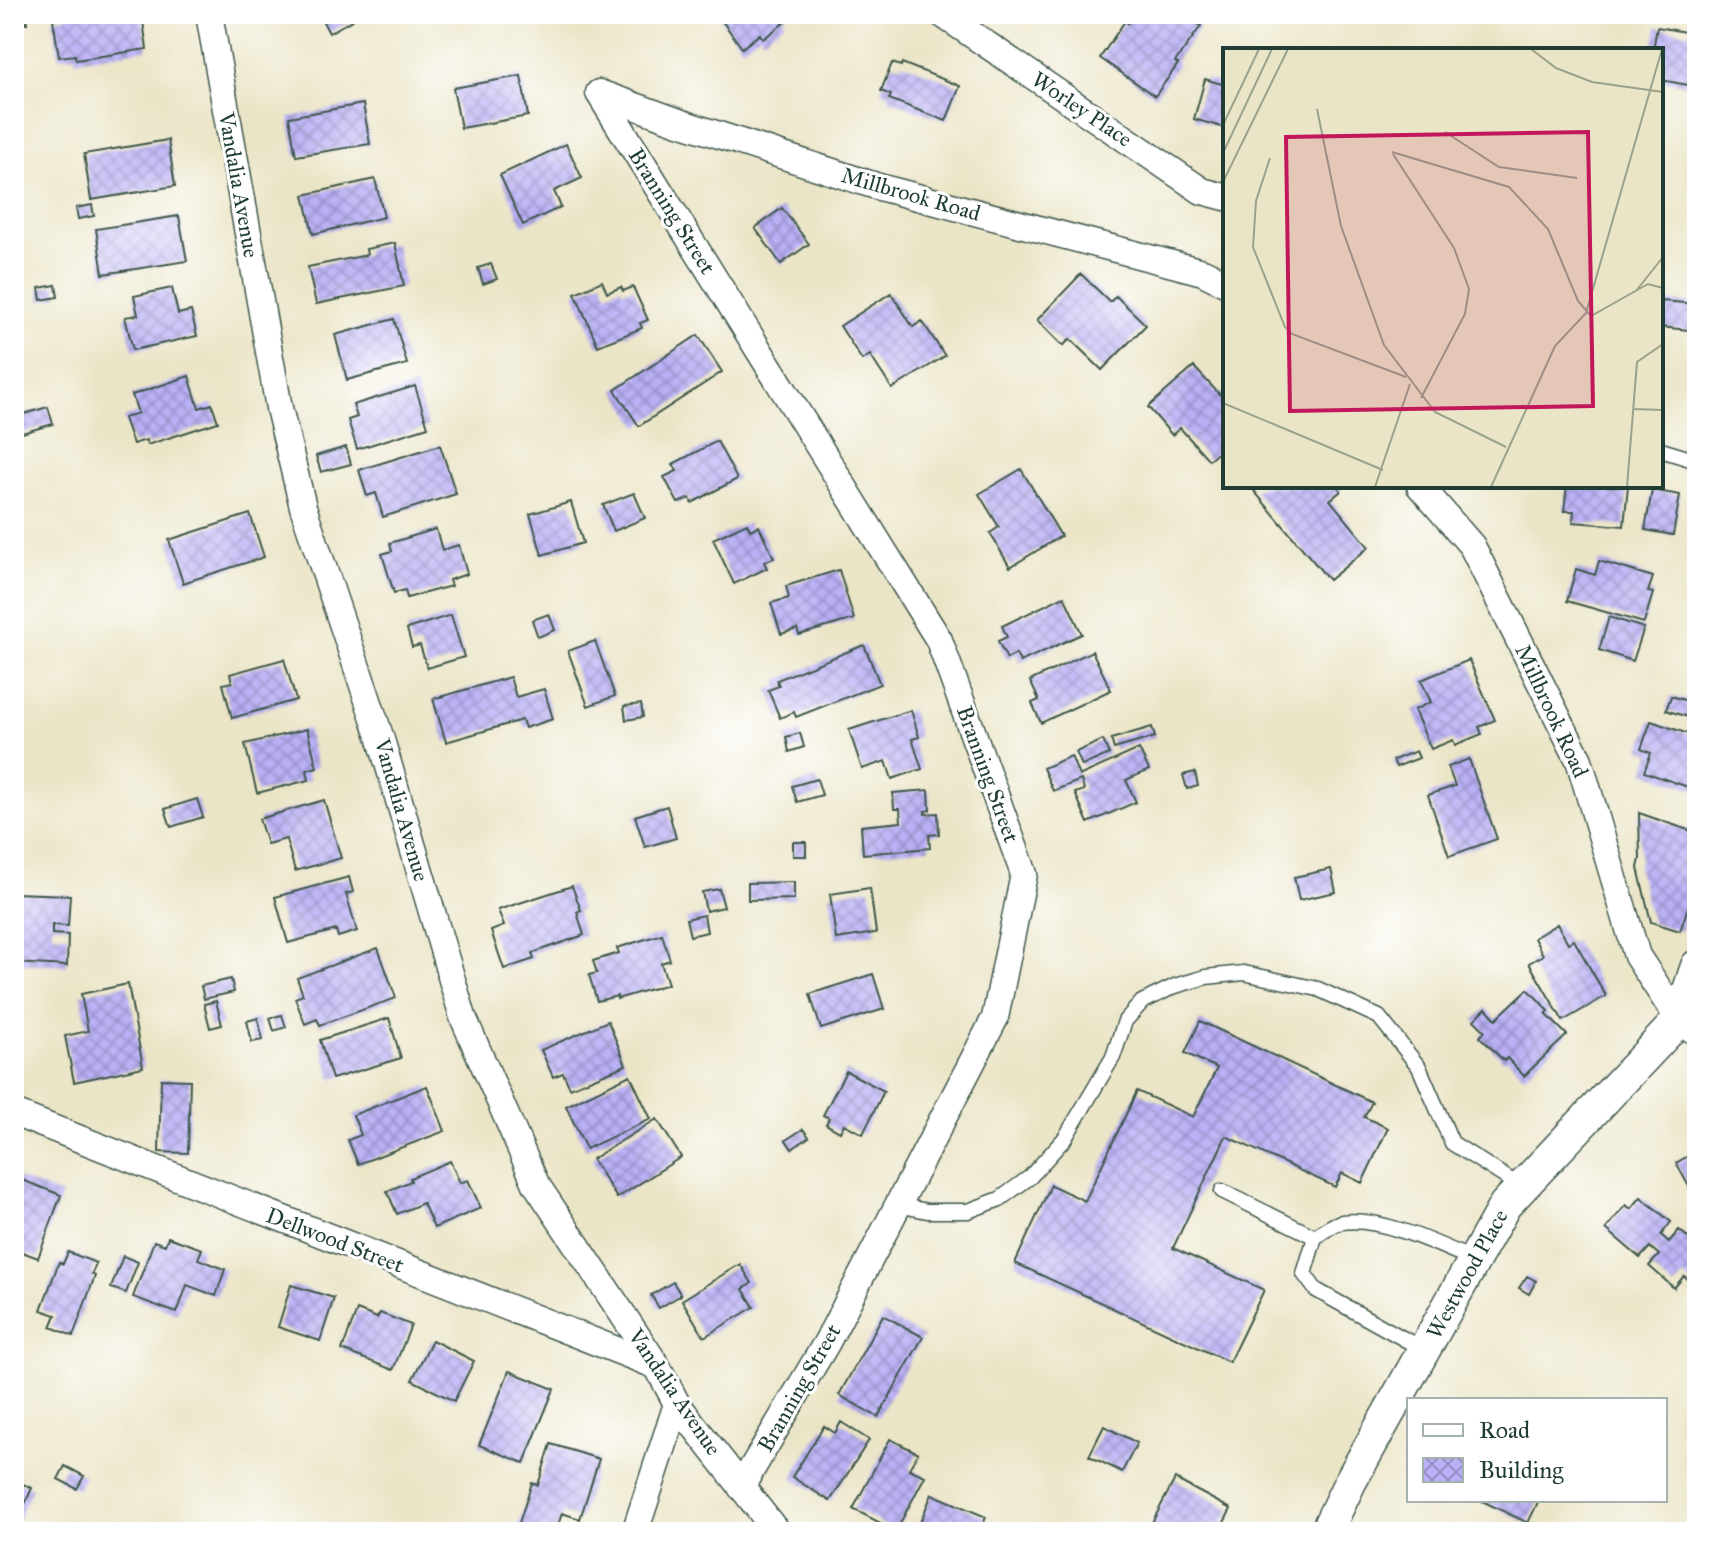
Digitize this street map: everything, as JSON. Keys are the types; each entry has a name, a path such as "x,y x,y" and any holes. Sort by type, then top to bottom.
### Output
{"street":[{"name":"Vandalia Avenue","path":"209,14 279,408 303,507 380,736 463,1017 536,1184 657,1366 677,1404 777,1532"},
{"name":"Worley Place","path":"942,14 1202,191 1223,196"},
{"name":"Millbrook Road","path":"599,93 879,187 1203,272 1223,282"},
{"name":"Branning Street","path":"599,93 939,640 1024,874 995,1018 827,1342 741,1487"},
{"name":"Millbrook Road","path":"1422,488 1472,546 1579,760 1637,956 1688,1027"},
{"name":"Westwood Place","path":"1326,1532 1350,1482 1505,1205 1688,1027 1697,966"},
{"name":"Dellwood Street","path":"14,1113 657,1366"},
{"path":"635,1532 677,1404"}],"lane":[{"path":"1663,451 1697,461"},
{"path":"898,1205 927,1211 968,1211 1000,1199 1030,1177 1065,1138 1113,1057 1125,1021 1142,1002 1175,986 1206,977 1244,973 1318,989 1379,1017 1419,1067 1452,1143 1522,1188"},
{"path":"1222,1191 1315,1237"},
{"path":"1424,1350 1316,1290 1304,1274 1315,1237 1340,1222 1372,1223 1408,1232 1474,1260"}],"building":[{"path":"14,14 26,14 27,23 14,24"},
{"path":"67,14 142,14 147,49 76,60 75,55 59,57 53,19 67,17"},
{"path":"319,14 351,14 354,19 329,33"},
{"path":"717,14 788,14 783,19 785,22 763,39 760,34 742,48"},
{"path":"1134,14 1184,14 1201,26 1155,96 1100,58 1125,21 1128,23"},
{"path":"1657,27 1697,34 1693,86 1663,80 1663,48 1653,48"},
{"path":"892,63 901,66 902,63 960,86 946,121 889,99 891,95 881,91"},
{"path":"521,76 528,116 461,128 453,88"},
{"path":"1205,79 1223,84 1223,127 1194,119"},
{"path":"363,104 370,144 296,156 289,117"},
{"path":"168,140 175,186 91,200 84,154"},
{"path":"566,144 582,178 554,191 561,207 523,225 500,175"},
{"path":"375,179 384,217 313,234 304,195"},
{"path":"92,205 94,216 78,219 76,208"},
{"path":"782,208 809,244 781,264 755,228"},
{"path":"179,216 187,261 103,274 96,229"},
{"path":"395,243 404,286 316,304 308,267 367,255 366,249"},
{"path":"491,264 497,279 483,284 478,268"},
{"path":"1081,274 1110,302 1116,296 1146,325 1102,370 1070,339 1063,346 1037,320"},
{"path":"602,281 607,293 621,287 623,291 633,287 648,320 640,323 642,328 598,346 575,293"},
{"path":"56,285 58,297 41,300 39,288"},
{"path":"172,288 178,314 191,311 197,336 133,350 125,317 138,315 134,296"},
{"path":"891,293 913,327 922,321 945,356 892,389 870,355 862,360 840,326"},
{"path":"1663,301 1697,304 1697,331 1663,327"},
{"path":"394,319 407,364 347,380 335,335"},
{"path":"698,335 722,372 639,426 615,390"},
{"path":"1194,367 1220,395 1223,393 1223,449 1209,460 1180,428 1172,435 1148,407"},
{"path":"189,376 199,408 212,404 218,422 147,445 146,440 133,444 124,418 138,413 132,395"},
{"path":"415,386 428,427 357,449 348,420 357,417 353,405"},
{"path":"48,407 53,424 22,433 17,416"},
{"path":"717,441 737,479 692,503 690,498 678,503 664,477 677,471 673,464"},
{"path":"440,445 456,494 383,517 376,493 367,496 359,470"},
{"path":"346,447 351,464 321,472 316,456"},
{"path":"1021,469 1061,536 1010,567 990,533 999,527 979,494"},
{"path":"1258,488 1339,488 1341,491 1330,500 1369,547 1329,580 1254,491"},
{"path":"1567,488 1628,488 1624,526 1573,522 1574,511 1564,511"},
{"path":"1652,490 1680,495 1673,535 1645,530"},
{"path":"634,493 645,518 614,531 603,505"},
{"path":"571,502 583,543 542,555 530,514"},
{"path":"250,514 264,557 183,583 169,540"},
{"path":"747,523 750,530 759,526 774,558 764,562 767,568 734,584 713,539"},
{"path":"436,529 442,550 459,545 467,574 449,580 451,586 407,598 405,590 394,593 382,554 392,551 390,543"},
{"path":"1599,561 1653,577 1648,592 1653,593 1644,623 1567,601 1576,569 1595,575"},
{"path":"839,570 854,619 799,635 797,629 781,634 771,603 789,598 786,586"},
{"path":"1064,596 1082,634 1020,662 1016,654 1007,659 998,641 1007,637 1002,626"},
{"path":"549,614 555,630 538,637 532,620"},
{"path":"451,615 464,657 427,668 420,645 412,647 407,629"},
{"path":"1609,617 1644,628 1633,661 1599,650"},
{"path":"595,641 615,696 588,706 568,651"},
{"path":"864,645 880,684 796,717 794,712 780,718 768,690 779,686 777,680"},
{"path":"1092,651 1111,690 1041,723 1032,703 1039,700 1030,681"},
{"path":"284,659 296,700 232,718 223,684 232,682 230,674"},
{"path":"1469,660 1495,720 1479,727 1482,734 1455,745 1453,740 1431,749 1414,710 1431,702 1421,680"},
{"path":"510,677 516,697 544,689 553,719 525,728 522,720 446,742 433,699"},
{"path":"1671,696 1697,704 1697,720 1666,710"},
{"path":"641,704 643,717 626,720 624,706"},
{"path":"911,710 919,737 912,739 922,769 892,779 886,761 862,769 849,730"},
{"path":"1651,721 1697,737 1697,790 1644,772 1651,753 1641,749"},
{"path":"1152,727 1155,737 1114,749 1111,739"},
{"path":"307,729 317,767 307,770 309,780 257,793 245,744"},
{"path":"800,733 804,747 789,752 786,737"},
{"path":"1103,740 1109,754 1082,766 1076,752"},
{"path":"1139,749 1149,770 1126,780 1136,802 1088,823 1075,793 1084,790 1081,780 1053,791 1043,768 1071,756 1079,776"},
{"path":"1416,751 1419,758 1396,767 1393,760"},
{"path":"1469,759 1497,839 1449,856 1428,795 1455,786 1448,767"},
{"path":"1195,772 1198,786 1187,789 1183,775"},
{"path":"817,779 822,795 797,802 792,786"},
{"path":"929,790 930,810 925,814 938,813 939,834 929,835 930,848 863,854 861,826 901,822 900,809 894,809 893,793"},
{"path":"197,799 203,817 171,827 165,809"},
{"path":"324,800 341,858 295,871 286,839 267,844 259,819"},
{"path":"667,806 676,838 645,847 635,816"},
{"path":"1639,813 1697,833 1697,881 1680,931 1651,922 1638,868"},
{"path":"793,842 806,842 806,856 793,856"},
{"path":"1331,869 1336,892 1299,900 1294,877"},
{"path":"349,877 353,892 346,894 357,931 338,937 336,930 288,943 275,897"},
{"path":"794,882 794,899 748,900 748,883"},
{"path":"572,886 581,910 577,912 584,935 532,953 534,959 504,969 491,931 504,926 498,910"},
{"path":"870,888 876,933 836,939 830,894"},
{"path":"719,889 724,907 706,911 702,892"},
{"path":"14,893 70,895 68,926 52,925 52,934 68,935 67,966 14,963"},
{"path":"704,915 707,932 690,936 686,919"},
{"path":"1557,924 1568,943 1574,940 1606,996 1563,1021 1529,963 1543,955 1534,938"},
{"path":"662,934 670,960 661,963 668,984 617,999 617,996 597,1001 589,975 597,973 593,961 619,953 617,948"},
{"path":"378,948 396,998 320,1025 317,1019 305,1024 295,998 303,995 297,978"},
{"path":"873,974 884,1009 821,1029 810,994"},
{"path":"231,979 234,992 204,999 201,986"},
{"path":"128,984 143,1067 74,1082 65,1036 88,1031 81,994"},
{"path":"1528,989 1549,1011 1546,1014 1567,1035 1524,1076 1480,1037 1485,1031 1474,1020 1486,1008 1496,1019"},
{"path":"216,1001 222,1025 210,1028 204,1004"},
{"path":"282,1015 286,1027 274,1031 270,1018"},
{"path":"258,1018 263,1040 252,1042 247,1021"},
{"path":"389,1018 401,1058 332,1079 320,1040"},
{"path":"608,1021 626,1065 570,1088 563,1073 553,1077 541,1050"},
{"path":"1200,1021 1372,1102 1364,1117 1388,1128 1362,1183 1342,1173 1335,1187 1226,1136 1173,1248 1264,1290 1229,1362 1015,1263 1051,1185 1085,1201 1137,1091 1193,1117 1217,1068 1185,1053"},
{"path":"846,1071 884,1091 863,1134 844,1124 840,1132 826,1124 829,1118 823,1115"},
{"path":"630,1075 651,1119 586,1149 566,1106"},
{"path":"161,1079 190,1080 188,1153 159,1152"},
{"path":"427,1086 445,1131 358,1164 348,1140 361,1135 353,1115"},
{"path":"657,1119 681,1157 617,1198 592,1159"},
{"path":"803,1129 809,1137 792,1149 786,1140"},
{"path":"1697,1151 1697,1201 1676,1163"},
{"path":"450,1161 460,1183 468,1180 481,1208 434,1228 423,1203 397,1214 387,1191"},
{"path":"17,1178 61,1195 38,1258 14,1249 14,1184"},
{"path":"1641,1197 1671,1222 1661,1235 1669,1242 1679,1230 1697,1245 1697,1287 1684,1276 1674,1288 1649,1266 1659,1255 1650,1247 1640,1258 1606,1229 1626,1205 1631,1209"},
{"path":"168,1237 202,1249 198,1259 225,1269 216,1296 187,1285 177,1313 133,1297 154,1241 165,1245"},
{"path":"68,1252 96,1263 92,1274 95,1276 73,1336 51,1327 56,1315 41,1310 59,1262 63,1264"},
{"path":"123,1256 138,1262 126,1293 111,1288"},
{"path":"740,1264 752,1283 743,1289 754,1307 704,1337 682,1300"},
{"path":"1527,1276 1536,1281 1529,1294 1519,1288"},
{"path":"673,1282 681,1295 659,1308 651,1295"},
{"path":"291,1285 334,1298 320,1341 278,1327"},
{"path":"357,1310 377,1318 380,1313 411,1325 393,1370 342,1350"},
{"path":"883,1315 923,1337 878,1417 839,1395"},
{"path":"432,1340 474,1361 454,1401 412,1380"},
{"path":"509,1371 554,1389 524,1463 479,1445"},
{"path":"841,1422 869,1440 830,1501 792,1477 824,1426 835,1433"},
{"path":"1104,1426 1137,1443 1122,1472 1089,1456"},
{"path":"890,1439 918,1453 909,1469 925,1476 896,1531 853,1509"},
{"path":"551,1444 599,1459 580,1519 562,1513 556,1532 516,1532 532,1483 538,1485"},
{"path":"65,1466 84,1476 77,1489 58,1479"},
{"path":"1175,1479 1231,1509 1219,1532 1147,1532"},
{"path":"14,1480 32,1488 14,1529"},
{"path":"932,1494 986,1517 980,1532 916,1532"},
{"path":"1484,1502 1538,1502 1528,1523"}]}
